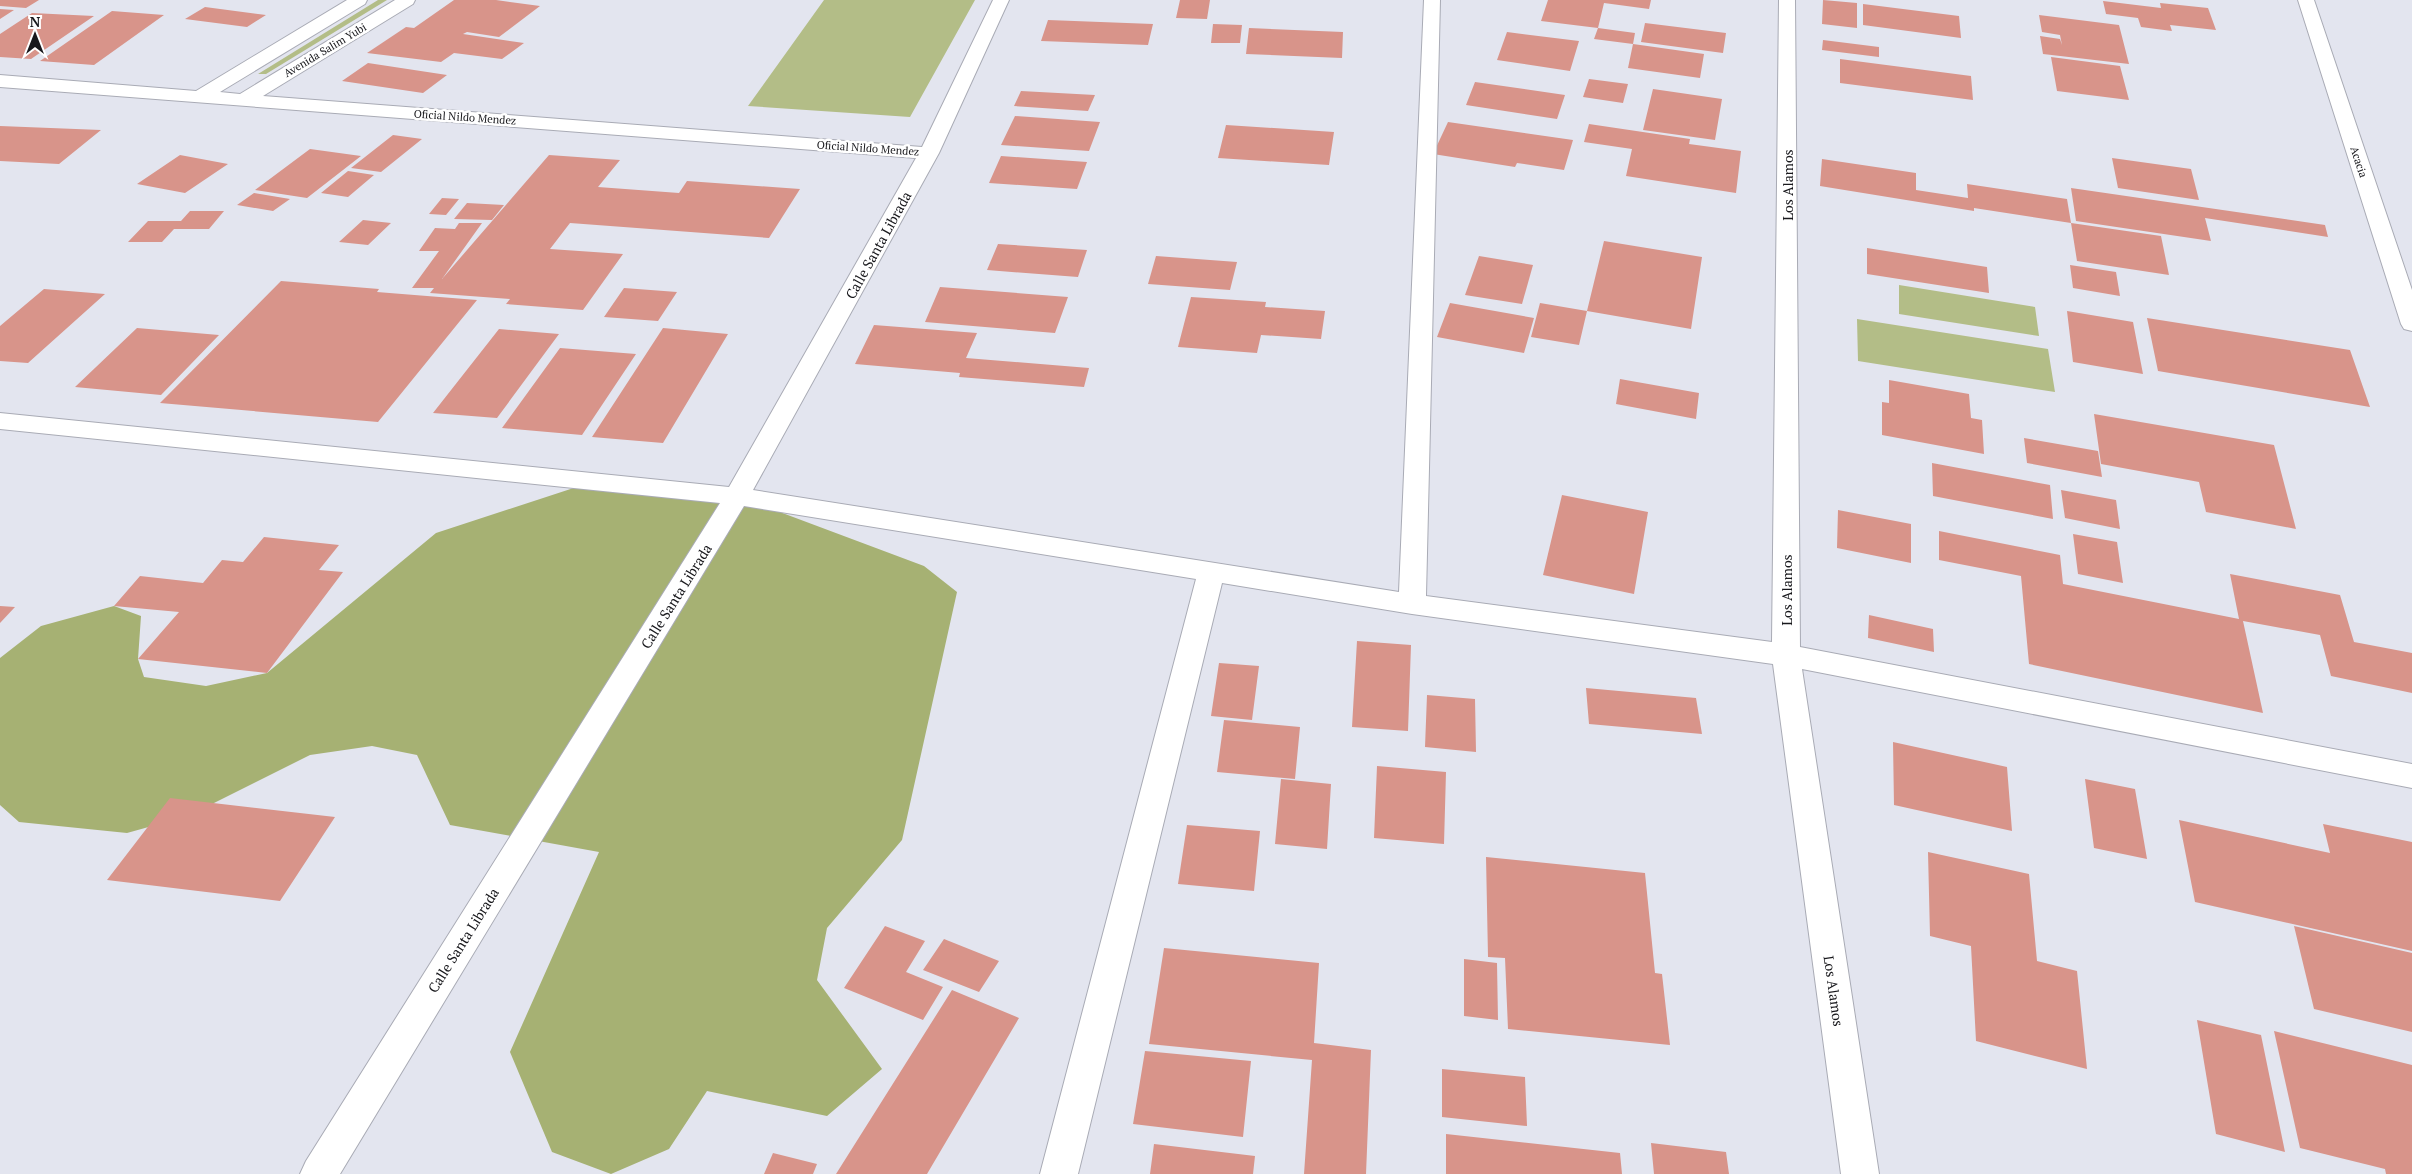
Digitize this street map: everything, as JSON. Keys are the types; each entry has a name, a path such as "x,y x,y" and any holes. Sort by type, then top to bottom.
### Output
{"street":[{"name":"Avenida Salim Yubi","path":"199,97 359,0"},
{"name":"Avenida Salim Yubi","path":"243,100 407,0"},
{"name":"Calle Santa Librada","path":"319,1174 737,496 929,153 1001,0"},
{"path":"1412,604 1432,0"},
{"name":"Los Alamos","path":"1786,0 1786,655 1860,1174"},
{"name":"Acacia","path":"2306,0 2412,324"},
{"name":"Oficial Nildo Mendez","path":"0,81 929,153"},
{"path":"0,420 737,496 1412,604 1786,655 2412,776"},
{"path":"1059,1174 1212,572"}],"green space":[{"path":"378,0 387,0 266,74 258,74"},
{"path":"824,0 975,0 910,117 748,106"},
{"path":"1899,285 2035,307 2039,336 1899,314"},
{"path":"1857,319 2048,349 2055,392 1858,361"},
{"path":"595,481 737,496 924,566 957,592 902,840 827,928 817,980 882,1069 827,1116 707,1091 669,1149 611,1174 552,1152 510,1052 599,852 450,825 417,755 372,746 310,755 188,816 127,833 19,822 0,805 0,658 41,626 114,606 141,616 138,659 144,677 206,686 267,673 436,533"}],"building":[{"path":"0,0 39,0 26,8 0,6"},
{"path":"454,0 496,0 540,6 499,37 467,32 463,34 524,43 502,59 454,53 441,62 367,53 406,27 414,28"},
{"path":"1180,0 1210,0 1207,19 1176,18"},
{"path":"1548,0 1651,0 1649,9 1604,3 1598,28 1541,21"},
{"path":"1823,0 1857,3 1857,28 1822,24"},
{"path":"2103,1 2161,8 2160,3 2208,8 2216,30 2170,25 2172,31 2141,27 2138,18 2106,14"},
{"path":"1863,4 1959,16 1961,38 1863,25"},
{"path":"205,7 266,15 247,27 185,19"},
{"path":"0,9 14,10 0,19"},
{"path":"112,11 164,15 94,65 40,61"},
{"path":"32,13 94,16 31,59 0,57 0,34"},
{"path":"2039,15 2119,25 2129,64 2043,54 2040,36 2060,39 2062,45 2060,35 2042,32"},
{"path":"1048,20 1153,24 1148,45 1041,41"},
{"path":"1645,23 1726,33 1723,53 1641,42"},
{"path":"1213,24 1242,25 1240,43 1211,43"},
{"path":"1249,28 1343,32 1342,58 1246,54"},
{"path":"1598,28 1635,33 1633,44 1594,39"},
{"path":"1507,32 1579,41 1570,71 1497,60"},
{"path":"1823,40 1879,47 1879,57 1822,50"},
{"path":"1633,44 1704,54 1700,78 1628,68"},
{"path":"2051,57 2120,66 2129,100 2057,91"},
{"path":"1840,59 1971,76 1973,100 1840,83"},
{"path":"368,63 447,75 423,93 342,81"},
{"path":"1589,79 1628,84 1623,103 1583,97"},
{"path":"1475,82 1565,95 1557,119 1466,105"},
{"path":"1653,89 1722,99 1715,140 1643,130"},
{"path":"1021,91 1095,95 1088,111 1014,106"},
{"path":"1015,116 1100,122 1089,151 1001,145"},
{"path":"1448,122 1573,140 1564,170 1517,163 1515,167 1433,154"},
{"path":"1589,124 1690,139 1689,144 1741,151 1736,193 1626,176 1632,149 1584,142"},
{"path":"1226,125 1334,132 1329,165 1218,158"},
{"path":"0,126 101,130 59,164 0,161"},
{"path":"393,135 422,139 381,172 351,168"},
{"path":"310,149 361,156 307,198 255,190"},
{"path":"180,155 228,164 185,193 137,184"},
{"path":"549,155 620,160 598,187 679,193 687,181 800,189 769,238 570,223 550,249 623,254 583,310 506,304 510,299 430,293 434,288 412,288 439,251 419,251 435,228 455,229 459,223 482,223 442,279"},
{"path":"1001,156 1087,162 1077,189 989,183"},
{"path":"2112,158 2191,169 2199,200 2118,188"},
{"path":"1822,159 1916,173 1916,190 1968,198 1967,184 2067,199 2071,223 1974,208 1974,211 1820,186"},
{"path":"348,171 374,175 348,197 321,193"},
{"path":"2071,188 2325,225 2328,237 2205,218 2211,241 2076,221"},
{"path":"254,193 290,199 273,211 237,205"},
{"path":"442,198 459,199 446,215 429,214"},
{"path":"467,203 504,205 492,220 454,219"},
{"path":"190,211 224,211 209,229 174,229 162,242 128,242 148,221 181,221"},
{"path":"363,220 391,223 368,245 339,242"},
{"path":"2071,223 2161,236 2169,275 2077,261"},
{"path":"1604,241 1702,257 1691,329 1587,311"},
{"path":"998,244 1087,250 1078,277 987,270"},
{"path":"1867,248 1987,267 1989,293 1867,274"},
{"path":"1156,256 1237,262 1230,290 1148,284"},
{"path":"1479,256 1533,265 1522,304 1465,295"},
{"path":"2070,265 2116,272 2120,296 2073,288"},
{"path":"281,281 379,289 377,292 477,300 378,422 160,403"},
{"path":"940,287 1068,297 1055,333 925,322"},
{"path":"624,288 677,292 658,321 604,317"},
{"path":"44,289 105,294 28,363 0,361 0,326"},
{"path":"1191,297 1266,302 1265,307 1325,311 1321,339 1261,335 1257,353 1178,347"},
{"path":"1450,303 1534,318 1524,353 1437,337"},
{"path":"1540,303 1587,311 1579,345 1531,337"},
{"path":"2067,311 2133,322 2143,374 2073,362"},
{"path":"2147,318 2350,350 2370,407 2158,371"},
{"path":"874,325 977,333 966,358 1089,368 1084,387 959,377 960,373 855,364"},
{"path":"137,328 219,335 161,395 75,387"},
{"path":"663,328 728,334 663,443 592,437"},
{"path":"499,329 559,334 497,418 433,413"},
{"path":"560,348 636,354 582,435 502,428"},
{"path":"1620,379 1699,393 1696,419 1616,404"},
{"path":"1889,380 1969,394 1971,418 1982,420 1984,454 1882,435 1882,402 1889,403"},
{"path":"2094,414 2274,445 2296,529 2206,512 2199,482 2101,464"},
{"path":"2024,438 2098,451 2102,477 2027,463"},
{"path":"1932,463 2050,485 2053,519 1933,496"},
{"path":"2061,490 2116,500 2120,529 2065,518"},
{"path":"1562,495 1648,512 1634,594 1543,575"},
{"path":"1838,510 1911,524 1911,563 1837,548"},
{"path":"1939,531 2060,555 2063,584 2239,619 2230,574 2340,595 2354,642 2412,653 2412,693 2331,676 2320,635 2243,621 2263,713 2029,664 2021,576 1939,560"},
{"path":"2073,534 2117,542 2123,583 2078,574"},
{"path":"264,537 339,545 319,570 343,572 267,673 138,659 179,612 114,606 140,576 203,583 222,560 243,562"},
{"path":"0,606 15,607 0,623"},
{"path":"1869,615 1933,629 1934,652 1868,638"},
{"path":"1357,641 1411,645 1408,731 1352,727"},
{"path":"1219,663 1259,666 1252,720 1211,716"},
{"path":"1586,688 1696,698 1702,734 1589,724"},
{"path":"1427,695 1475,699 1476,752 1425,747"},
{"path":"1224,720 1300,727 1295,779 1217,772"},
{"path":"1893,742 2007,767 2012,831 1894,805"},
{"path":"1377,766 1446,772 1444,844 1374,838"},
{"path":"1281,779 1331,784 1327,849 1275,844"},
{"path":"2085,779 2135,789 2147,859 2094,848"},
{"path":"170,798 335,817 280,901 107,880"},
{"path":"2179,820 2330,853 2323,824 2412,842 2412,951 2195,902"},
{"path":"1187,825 1260,831 1254,891 1178,884"},
{"path":"1928,852 2029,874 2037,961 2077,971 2087,1069 1976,1041 1971,946 1930,936"},
{"path":"1486,857 1645,873 1655,973 1662,974 1670,1045 1508,1029 1505,958 1488,957"},
{"path":"885,926 925,941 906,972 943,987 923,1020 844,988"},
{"path":"2294,926 2412,953 2412,1032 2314,1009"},
{"path":"944,939 999,961 979,992 923,970"},
{"path":"1164,948 1319,963 1314,1043 1371,1050 1366,1174 1304,1174 1312,1060 1149,1044"},
{"path":"1464,959 1497,963 1498,1020 1464,1016"},
{"path":"952,990 1019,1018 927,1174 836,1174"},
{"path":"2197,1020 2261,1035 2285,1152 2216,1134"},
{"path":"2274,1031 2412,1065 2412,1174 2386,1174 2385,1169 2300,1148"},
{"path":"1145,1051 1251,1061 1243,1137 1133,1124"},
{"path":"1442,1069 1525,1077 1527,1126 1442,1117"},
{"path":"1446,1134 1620,1153 1622,1174 1446,1174"},
{"path":"1651,1143 1726,1152 1729,1174 1654,1174"},
{"path":"1154,1144 1255,1156 1253,1174 1150,1174"},
{"path":"773,1153 817,1164 813,1174 764,1174"}]}
